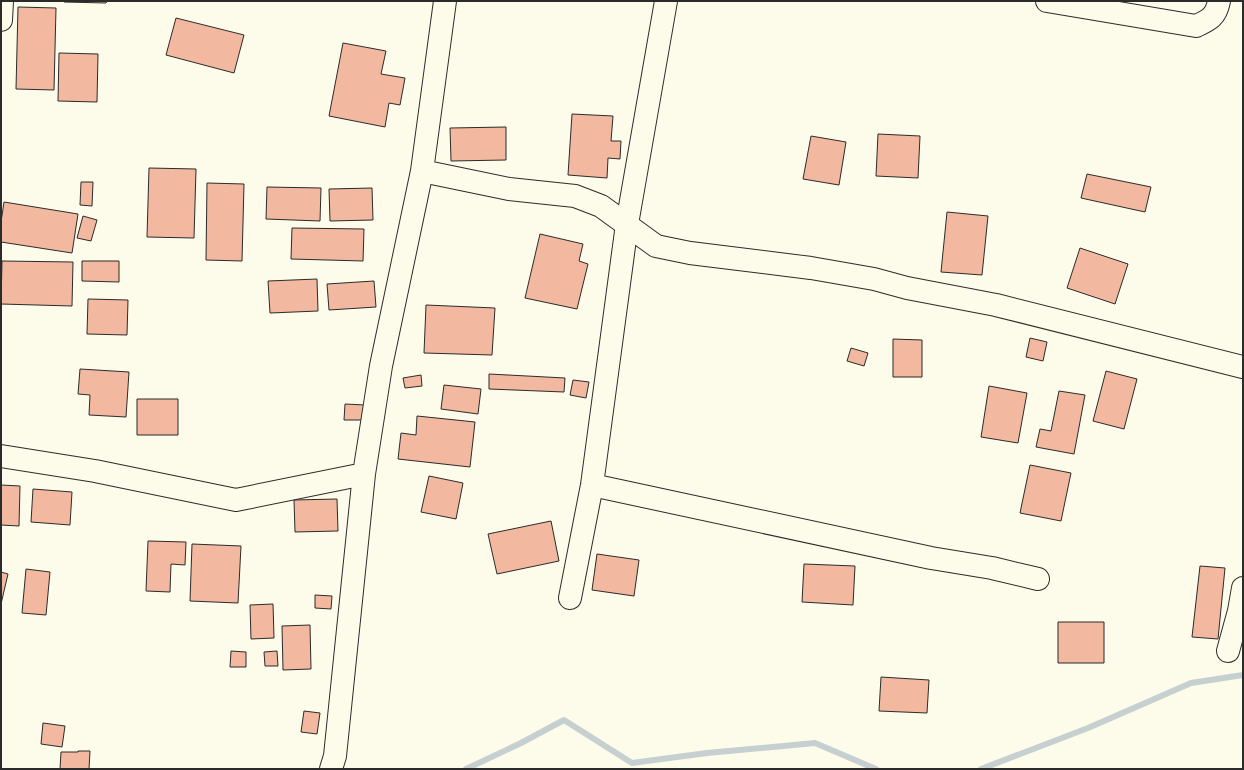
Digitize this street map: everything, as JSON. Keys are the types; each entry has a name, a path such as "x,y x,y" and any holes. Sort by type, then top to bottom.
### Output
{"street":[{"path":"1,20 2,1"},
{"path":"330,769 335,756 364,474 381,366 422,171 445,1"},
{"path":"570,598 592,485 627,224 666,1"},
{"path":"1048,1 1196,26 1210,20 1219,1"},
{"path":"422,171 509,189 575,196 601,206 656,246 690,253 811,268 874,279 907,288 996,305 1243,367"},
{"path":"1,456 95,470 236,500 364,474"},
{"path":"592,485 924,556 992,568 1038,579"},
{"path":"1228,650 1239,610 1243,588"}],"building":[{"path":"64,1 107,1 106,3"},
{"path":"18,7 56,8 54,90 16,89"},
{"path":"176,18 244,35 234,73 166,55"},
{"path":"343,43 386,51 381,74 405,78 400,105 389,103 385,127 329,116"},
{"path":"59,53 98,54 97,102 58,101"},
{"path":"572,114 613,116 611,141 621,141 620,159 608,158 607,178 568,175"},
{"path":"506,127 506,160 451,161 450,128"},
{"path":"878,134 920,136 918,178 876,176"},
{"path":"811,136 846,142 839,185 803,179"},
{"path":"149,168 196,169 194,238 147,237"},
{"path":"1087,174 1151,187 1145,212 1081,198"},
{"path":"81,182 93,182 92,206 80,205"},
{"path":"207,183 244,184 242,261 206,260"},
{"path":"267,187 321,188 320,221 266,219"},
{"path":"372,188 373,220 330,221 329,189"},
{"path":"4,202 78,214 72,253 1,242 1,222"},
{"path":"947,212 988,216 982,275 941,272"},
{"path":"83,216 97,220 91,241 77,238"},
{"path":"292,228 364,229 363,261 291,259"},
{"path":"540,234 583,244 579,261 588,264 577,309 525,298"},
{"path":"1080,248 1128,264 1115,304 1067,288"},
{"path":"2,261 73,262 72,306 1,304"},
{"path":"82,261 119,261 119,282 82,281"},
{"path":"317,279 318,311 270,313 268,281"},
{"path":"374,281 376,307 329,310 327,284"},
{"path":"88,299 128,300 127,335 87,334"},
{"path":"426,305 495,308 492,355 424,353"},
{"path":"1030,338 1047,342 1043,361 1026,357"},
{"path":"893,339 922,340 922,377 893,377"},
{"path":"851,348 868,353 864,366 847,361"},
{"path":"80,369 129,372 126,417 89,415 90,395 78,394"},
{"path":"1106,371 1137,379 1124,429 1093,421"},
{"path":"489,374 565,378 564,392 489,389"},
{"path":"421,375 422,386 405,388 403,378"},
{"path":"573,380 589,382 586,398 570,395"},
{"path":"444,385 481,389 478,414 441,409"},
{"path":"989,386 1027,393 1018,443 981,437"},
{"path":"1059,391 1085,395 1074,454 1036,447 1040,429 1051,431"},
{"path":"137,399 178,399 178,435 137,435"},
{"path":"345,404 365,405 365,420 344,420"},
{"path":"417,416 475,422 470,467 398,459 401,433 416,435"},
{"path":"1030,465 1071,473 1061,521 1020,513"},
{"path":"429,476 463,483 456,519 421,512"},
{"path":"1,485 20,486 19,526 1,525"},
{"path":"33,489 72,492 70,525 31,522"},
{"path":"337,499 338,531 295,532 294,500"},
{"path":"551,521 559,561 497,574 488,534"},
{"path":"148,541 186,542 185,565 171,564 170,592 146,591"},
{"path":"192,544 241,546 238,603 190,601"},
{"path":"597,554 639,560 634,596 592,590"},
{"path":"804,564 855,566 853,605 802,602"},
{"path":"1200,566 1225,568 1218,639 1192,637"},
{"path":"26,569 50,572 46,615 22,613"},
{"path":"1,572 8,574 1,604"},
{"path":"315,595 332,596 331,609 315,608"},
{"path":"273,604 274,638 251,639 250,605"},
{"path":"1058,622 1104,622 1104,663 1058,663"},
{"path":"310,625 311,669 283,670 282,626"},
{"path":"231,651 246,652 246,667 230,667"},
{"path":"277,651 278,666 265,666 264,652"},
{"path":"881,677 929,680 927,713 879,711"},
{"path":"304,711 320,713 317,734 301,732"},
{"path":"43,723 65,726 62,747 41,744"},
{"path":"90,751 89,769 60,769 61,752"}],"waterway":[{"path":"981,769 1088,728 1191,683 1243,675"},
{"path":"466,769 521,743 564,720 632,763 707,753 815,743 876,769"}]}
